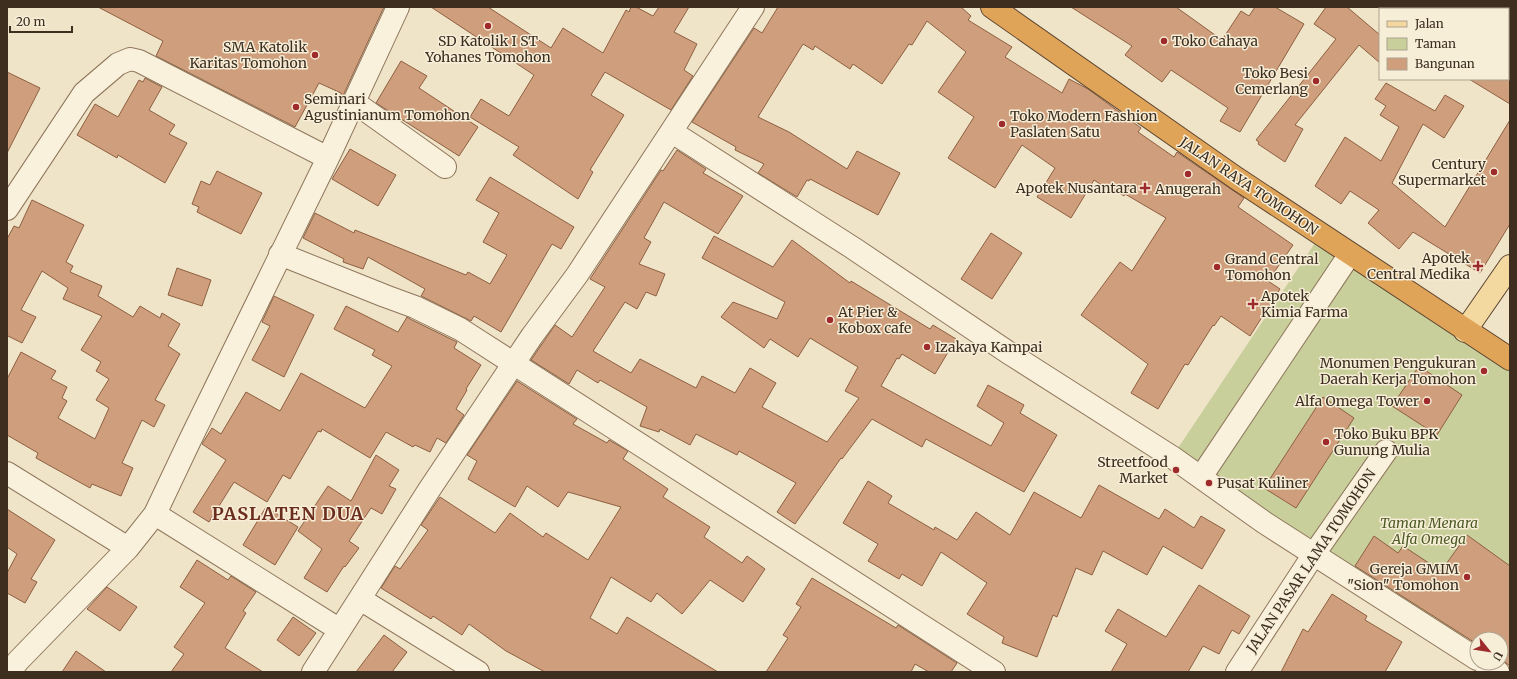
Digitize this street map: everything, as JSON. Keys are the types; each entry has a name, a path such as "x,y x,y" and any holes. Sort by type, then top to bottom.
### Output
{"highway":[{"name":"JALAN RAYA TOMOHON","path":"992,7 1236,178 1510,359"}],"main road":[{"path":"1465,330 1510,266"}],"street":[{"path":"10,672 18,661 128,548 155,514 280,254 328,158 398,7"},
{"path":"313,672 429,490 577,274 753,7"},
{"path":"7,209 84,93 118,64 130,59 139,61 328,158"},
{"path":"354,102 445,167"},
{"path":"672,132 860,253 1012,355 1201,476 1265,523 1469,653"},
{"path":"280,254 440,318 994,672"},
{"path":"1201,476 1350,254"},
{"name":"JALAN PASAR LAMA TOMOHON","path":"1237,672 1314,554 1386,451"},
{"path":"7,473 128,548"},
{"path":"155,514 340,630"},
{"path":"360,599 478,672"}],"green space":[{"name":"Taman Menara Alfa Omega","path":"1321,234 1510,358 1510,564 1459,647 1172,457"}],"building":[{"path":"98,7 384,7 341,100 341,93 319,83 295,127 156,56 163,41"},
{"path":"431,7 488,7 551,48 563,28 603,53 626,10 629,12 631,7 636,7 653,16 659,7 689,7 674,32 697,44 684,70 693,76 671,110 605,72 591,95 624,115 590,170 593,172 578,199 513,155 519,147 470,117 481,99 509,116 534,75"},
{"path":"778,7 961,7 971,16 968,20 1012,47 1005,57 1062,93 1069,79 1088,89 1141,128 1138,132 1174,157 1177,152 1244,198 1238,207 1293,245 1268,281 1280,289 1250,336 1221,316 1214,326 1213,325 1188,365 1185,364 1158,409 1131,393 1148,364 1081,315 1120,262 1132,271 1166,218 1125,194 1124,196 1107,185 1106,188 1094,180 1071,218 1037,197 1055,168 1022,145 995,188 948,158 974,117 938,92 966,52 927,21 912,45 909,44 882,84 853,64 850,69 815,46 813,50 803,44 758,117 789,132 847,169 857,151 900,173 878,215 810,179 809,181 807,180 797,197 758,173 764,164 735,150 736,147 692,122 754,28 762,33"},
{"path":"1071,7 1176,7 1222,40 1241,11 1249,16 1255,7 1275,7 1304,24 1240,132 1220,121 1228,108 1171,70 1162,82 1125,55 1132,46"},
{"path":"1326,7 1347,7 1379,34 1379,62 1359,45 1295,125 1303,129 1285,162 1258,144 1259,142 1256,140 1336,39 1314,24"},
{"path":"401,61 427,76 419,88 478,127 459,156 376,103"},
{"path":"7,72 40,88 7,153"},
{"path":"145,78 162,87 149,110 175,125 169,134 187,143 165,183 118,155 117,158 77,135 95,104 118,117 139,80 143,82"},
{"path":"1510,79 1510,104 1471,80"},
{"path":"1386,83 1435,111 1445,95 1464,106 1444,138 1423,124 1392,183 1445,227 1510,120 1510,224 1480,273 1413,232 1399,249 1368,223 1379,210 1350,191 1341,204 1315,186 1345,137 1381,161 1399,127 1380,115 1386,106 1375,99"},
{"path":"350,149 396,175 378,206 332,179"},
{"path":"677,150 706,169 703,173 743,196 718,234 664,202 644,238 651,242 639,264 665,274 656,296 646,292 637,309 625,302 593,351 631,373 640,359 696,388 702,376 735,393 750,368 776,383 762,407 827,442 859,398 845,391 858,367 810,338 798,357 770,339 764,348 721,317 733,302 777,319 785,302 702,258 714,236 773,267 792,240 850,283 851,281 930,329 933,325 956,339 935,374 902,354 899,359 897,358 881,386 991,446 1004,423 977,406 988,385 1024,405 1020,413 1057,435 1024,492 926,439 922,447 872,419 842,459 841,458 795,524 777,512 796,483 739,451 737,455 696,434 690,445 660,429 659,432 640,426 647,407 600,380 598,383 577,370 569,384 531,360 555,325 572,337 605,287 590,279 661,170 663,171"},
{"path":"217,171 262,193 241,234 197,212 199,207 192,204 201,181 210,185"},
{"path":"490,177 574,227 561,249 552,244 501,332 474,316 471,321 421,296 425,289 368,257 363,269 343,262 344,259 303,238 315,213 354,233 355,230 466,275 468,272 490,284 507,255 483,242 499,213 476,200"},
{"path":"32,200 84,225 66,262 73,266 70,272 102,286 98,296 133,317 140,306 160,318 162,313 180,324 168,346 180,354 155,400 165,405 154,427 142,420 122,463 133,468 121,496 92,484 90,488 36,458 38,453 7,435 7,379 21,352 56,371 51,379 67,387 62,398 67,401 58,418 95,439 109,408 96,400 109,379 96,371 101,362 81,350 102,316 63,299 68,288 42,271 21,310 36,317 22,343 8,336 7,337 7,239 14,226 19,228"},
{"path":"991,233 1022,253 992,299 961,279"},
{"path":"177,268 211,280 202,306 168,295"},
{"path":"274,296 314,315 284,377 252,360 270,326 262,322"},
{"path":"346,306 398,332 407,317 457,342 454,348 481,365 456,409 464,415 446,443 437,438 430,452 415,445 413,447 386,432 370,458 322,429 321,432 318,431 290,479 283,475 267,502 234,482 209,522 193,512 226,460 202,444 212,428 221,434 246,392 280,411 301,373 365,408 392,366 372,355 375,350 334,329"},
{"name":"Alfa Omega Tower","path":"1419,366 1462,395 1437,435 1392,406"},
{"path":"517,381 577,419 573,424 607,443 609,440 628,451 623,459 668,489 663,497 710,527 704,537 742,563 747,556 765,569 743,602 710,580 682,614 657,593 651,602 611,577 590,618 617,634 627,617 718,672 545,672 506,651 469,624 462,635 433,616 431,619 381,588 395,566 400,569 428,530 421,525 440,497 495,533 510,513 543,537 546,533 588,560 621,507 568,492 558,507 527,486 515,507 468,479 477,461 467,455"},
{"path":"1323,397 1354,418 1296,508 1264,488"},
{"path":"376,455 399,470 389,486 396,489 382,514 371,508 349,541 359,548 345,567 344,566 327,592 304,578 322,549 298,531 328,486 351,501"},
{"path":"868,481 892,496 888,503 934,530 935,527 957,540 976,512 1010,535 1034,492 1081,518 1099,485 1159,519 1165,509 1194,528 1201,516 1225,530 1202,569 1163,546 1147,575 1103,551 1092,575 1076,568 1057,617 1053,615 1037,657 1002,643 1004,637 967,614 987,583 941,552 922,586 902,574 899,579 868,561 878,544 843,523"},
{"path":"266,507 298,527 275,565 243,545"},
{"path":"7,509 55,540 31,579 37,582 25,603 7,593 7,573 17,554 7,547"},
{"path":"1467,535 1510,566 1510,666 1509,631 1469,631 1469,639 1355,566 1374,536 1398,553 1403,546 1441,571"},
{"path":"197,560 228,580 231,576 256,592 243,611 246,613 225,648 263,672 171,672 184,654 174,647 205,603 180,587"},
{"path":"812,578 896,628 898,625 957,663 951,672 929,672 915,664 911,672 766,672 788,638 783,635 801,607 796,604"},
{"path":"1199,585 1250,616 1239,634 1232,630 1219,654 1203,646 1188,672 1111,672 1127,644 1105,631 1118,609 1166,637"},
{"path":"107,587 137,607 120,631 87,609"},
{"path":"1332,594 1367,616 1365,620 1402,642 1385,672 1281,672 1303,629 1308,632"},
{"path":"293,617 316,633 299,656 277,640"},
{"path":"384,635 407,652 392,672 356,672"},
{"path":"76,651 106,672 62,672"}],"place":[{"name":"SD Katolik I ST Yohanes Tomohon","path":"488,26"},
{"name":"Toko Cahaya","path":"1164,41"},
{"name":"SMA Katolik Karitas Tomohon","path":"315,55"},
{"name":"Toko Besi Cemerlang","path":"1316,81"},
{"name":"Seminari Agustinianum Tomohon","path":"296,107"},
{"name":"Toko Modern Fashion Paslaten Satu","path":"1002,124"},
{"name":"Century Supermarket","path":"1494,172"},
{"name":"Anugerah","path":"1188,174"},
{"name":"Apotek Nusantara","path":"1145,188"},
{"name":"Apotek Central Medika","path":"1478,266"},
{"name":"Grand Central Tomohon","path":"1217,267"},
{"name":"Apotek Kimia Farma","path":"1253,304"},
{"name":"At Pier & Kobox cafe","path":"830,320"},
{"name":"Izakaya Kampai","path":"927,347"},
{"name":"Monumen Pengukuran Daerah Kerja Tomohon","path":"1484,371"},
{"name":"Alfa Omega Tower","path":"1427,401"},
{"name":"Toko Buku BPK Gunung Mulia","path":"1326,442"},
{"name":"Streetfood Market","path":"1176,470"},
{"name":"Pusat Kuliner","path":"1209,483"},
{"name":"Gereja GMIM \"Sion\" Tomohon","path":"1467,577"}],"district":[{"name":"PASLATEN DUA","path":"288,513"}]}
